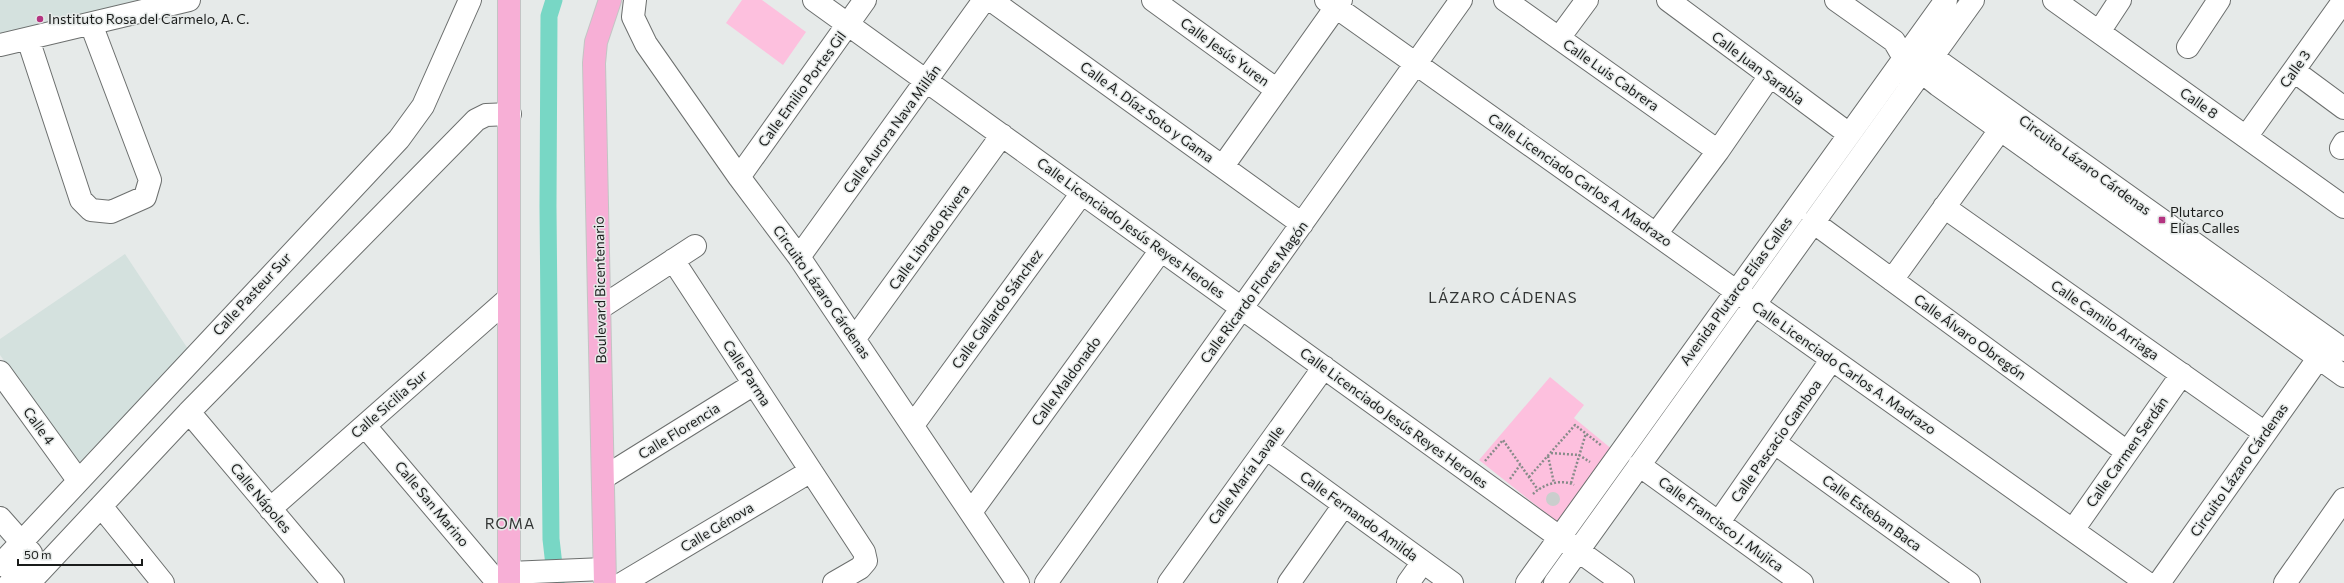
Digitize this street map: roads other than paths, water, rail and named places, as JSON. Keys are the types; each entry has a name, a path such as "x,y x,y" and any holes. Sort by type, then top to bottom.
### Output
{"main road":[{"path":"505,580 510,114 509,0"},
{"name":"Boulevard Bicentenario","path":"605,576 594,63 596,42 610,0"}],"street":[{"path":"0,45 189,0"},
{"name":"Calle Pasteur Sur","path":"2,560 399,139 423,106 470,0"},
{"name":"Calle Licenciado Jesús Reyes Heroles","path":"814,0 1623,583"},
{"name":"Calle Emilio Portes Gil","path":"739,177 865,0"},
{"name":"Calle Aurora Nava Millán","path":"799,257 984,0"},
{"name":"Calle A. Díaz Soto y Gama","path":"991,0 1302,224"},
{"name":"Calle Jesús Yuren","path":"1153,0 1277,90"},
{"name":"Calle Ricardo Flores Magón","path":"1046,583 1462,0"},
{"name":"Calle Luis Cabrera","path":"1505,0 1718,151"},
{"path":"1559,38 1587,0"},
{"name":"Calle Juan Sarabia","path":"1668,0 1769,77 1849,134"},
{"name":"Circuito Lázaro Cárdenas","path":"1836,0 2331,349 2344,376"},
{"name":"Avenida Plutarco Elías Calles","path":"1555,583 1813,222 1946,0"},
{"name":"Avenida Plutarco Elías Calles","path":"1527,583 1849,134 1913,54 1973,0"},
{"name":"Calle 8","path":"2054,0 2344,207"},
{"path":"2099,32 2120,0"},
{"name":"Calle 3","path":"2246,137 2344,0"},
{"path":"1223,166 1277,90 1334,2"},
{"name":"Calle Licenciado Carlos A. Madrazo","path":"1334,2 1416,64 2147,583"},
{"path":"2188,47 2210,3"},
{"name":"Circuito Lázaro Cárdenas","path":"634,8 646,44 739,177 799,257 855,338 1018,583"},
{"path":"28,39 82,200 91,210 111,212 145,197 150,180 91,24"},
{"name":"Circuito Lázaro Cárdenas","path":"1913,54 2000,130 2331,349"},
{"path":"2294,71 2344,108"},
{"path":"1656,234 1718,151 1769,77"},
{"path":"29,583 189,412 476,120 486,115 510,114"},
{"path":"1892,280 2000,130"},
{"name":"Calle Librado Rivera","path":"855,338 1002,135"},
{"name":"Calle Gallardo Sánchez","path":"913,425 1082,193"},
{"name":"Calle Camilo Arriaga","path":"1944,207 2266,433"},
{"name":"Calle Álvaro Obregón","path":"1813,222 2127,452"},
{"path":"600,308 695,246"},
{"name":"Calle Maldonado","path":"971,512 1161,250"},
{"name":"Calle Parma","path":"673,260 864,552 866,561 860,568 834,583"},
{"name":"Calle Sicilia Sur","path":"270,509 508,299"},
{"name":"Circuito Lázaro Cárdenas","path":"2159,583 2266,433 2331,349"},
{"name":"Calle Pascacio Gamboa","path":"1719,522 1832,359"},
{"name":"Calle María Lavalle","path":"1169,583 1324,367"},
{"name":"Calle 4","path":"0,372 78,480"},
{"name":"Calle Carmen Serdán","path":"2073,530 2182,374"},
{"name":"Calle Florencia","path":"603,478 754,384"},
{"name":"Calle Nápoles","path":"189,412 333,583"},
{"name":"Calle San Marino","path":"365,426 505,580"},
{"name":"Calle Esteban Baca","path":"1775,443 1969,583"},
{"name":"Calle Fernando Amilda","path":"1266,448 1452,583"},
{"name":"Calle Francisco J. Mujica","path":"1639,465 1802,583"},
{"name":"Calle Génova","path":"623,583 811,471"},
{"path":"2284,583 2302,574 2344,499"},
{"path":"1290,583 1344,505"},
{"path":"101,506 164,583"},
{"path":"0,518 22,540 31,553 27,567 10,583"},
{"path":"1408,583 1423,562"},
{"path":"505,580 605,576"}],"waterway":[{"path":"554,0 549,16 548,206 551,539 556,583"}],"place":[{"name":"Instituto Rosa del Carmelo, A. C.","path":"40,19"},
{"name":"Plutarco Elías Calles","path":"2162,220"}],"district":[{"name":"LÁZARO CÁDENAS","path":"1503,298"},
{"name":"ROMA","path":"510,524"}]}
